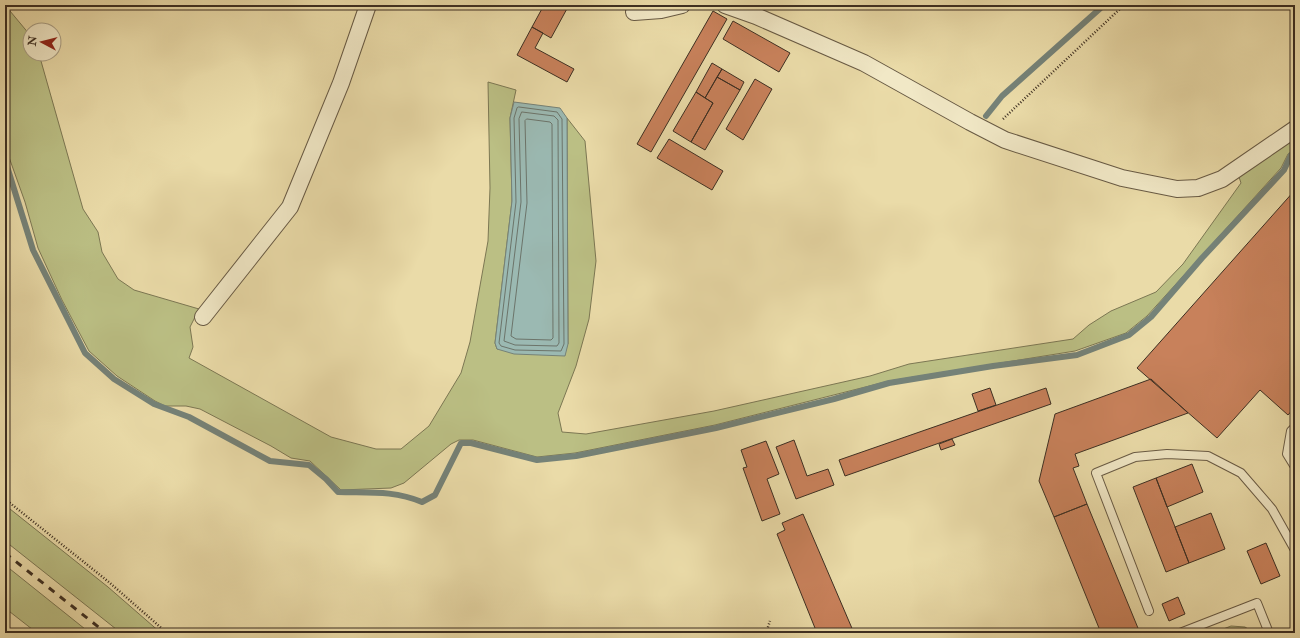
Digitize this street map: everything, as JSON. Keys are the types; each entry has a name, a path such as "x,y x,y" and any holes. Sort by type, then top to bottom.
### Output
{"street":[{"path":"203,317 290,207 341,83 368,5"},
{"path":"634,12 661,10 682,5"},
{"path":"725,5 756,16 864,63 1005,140 1122,178 1177,189 1198,188 1222,179 1295,129"}],"lane":[{"path":"1295,427 1291,431 1287,454 1295,467"},
{"path":"1149,611 1096,473 1135,457 1168,454 1208,456 1240,473 1272,509 1295,550"},
{"path":"1180,633 1257,603 1269,633"}],"path":[{"path":"990,132 1124,5"},
{"path":"5,499 110,583 168,633"},
{"path":"766,633 770,621"}],"green space":[{"path":"5,5 22,25 22,62 41,62 83,209 98,232 102,252 118,279 134,290 199,309 190,327 193,347 189,358 331,437 376,449 401,449 429,426 461,373 470,342 488,241 490,188 488,82 516,90 510,118 512,201 495,343 497,349 568,344 567,118 585,141 596,261 589,319 576,366 558,413 562,432 586,434 714,411 870,376 909,364 1073,339 1089,325 1111,311 1156,292 1183,264 1241,183 1238,174 1295,138 1295,150 1288,154 1281,168 1147,316 1126,333 1075,351 889,381 715,425 575,453 537,457 473,440 459,440 451,444 404,483 391,488 341,490 310,461 291,458 200,409 186,406 165,406 155,401 117,376 89,351 62,300 38,248 25,202 5,146"},
{"path":"5,505 108,587 161,633 121,633 5,541"},
{"path":"5,565 90,633 37,633 5,608"},
{"path":"1231,626 1245,627 1254,633 1213,633"}],"water":[{"path":"514,102 560,108 567,118 568,344 565,356 514,354 497,349 495,343 512,201 510,118"}],"building":[{"path":"544,5 569,5 551,38 532,27"},
{"path":"713,11 727,19 651,152 637,144"},
{"path":"733,21 790,53 779,72 723,39"},
{"path":"532,27 543,33 535,48 574,69 567,82 517,55"},
{"path":"712,63 722,69 705,98 696,92"},
{"path":"722,69 744,82 740,90 717,77"},
{"path":"717,77 740,90 705,150 691,142 713,103 705,98"},
{"path":"755,79 772,89 743,140 726,129"},
{"path":"696,92 713,103 691,142 673,131"},
{"path":"669,139 723,171 712,190 657,158"},
{"path":"1295,190 1295,407 1288,415 1260,390 1217,438 1137,368"},
{"path":"1151,379 1188,413 1075,454 1079,466 1073,468 1087,504 1054,517 1039,481 1055,414"},
{"path":"990,388 996,405 978,411 972,394"},
{"path":"1046,388 1051,404 845,476 839,460"},
{"path":"952,439 955,445 941,450 939,444"},
{"path":"794,440 807,476 828,469 834,485 796,499 776,447"},
{"path":"766,441 779,474 767,479 780,514 762,521 743,468 747,467 741,450"},
{"path":"1192,464 1203,492 1167,507 1156,478"},
{"path":"1156,478 1189,563 1166,572 1133,487"},
{"path":"1087,504 1140,633 1101,633 1054,517"},
{"path":"1211,513 1225,549 1189,563 1175,527"},
{"path":"803,514 854,633 817,633 777,534 785,530 782,523"},
{"path":"1266,543 1280,576 1261,584 1247,551"},
{"path":"1178,597 1185,614 1169,621 1162,604"}],"waterway":[{"path":"986,116 1002,96 1104,5"},
{"path":"5,160 33,250 85,353 114,379 154,404 189,417 270,461 309,465 326,479 338,492 370,492 391,494 422,502 435,495 461,443 471,443 537,460 576,456 716,428 834,399 889,383 993,366 1077,355 1129,335 1151,317 1202,258 1284,170 1291,155 1295,153"}],"railway":[{"path":"5,553 106,633"}]}
